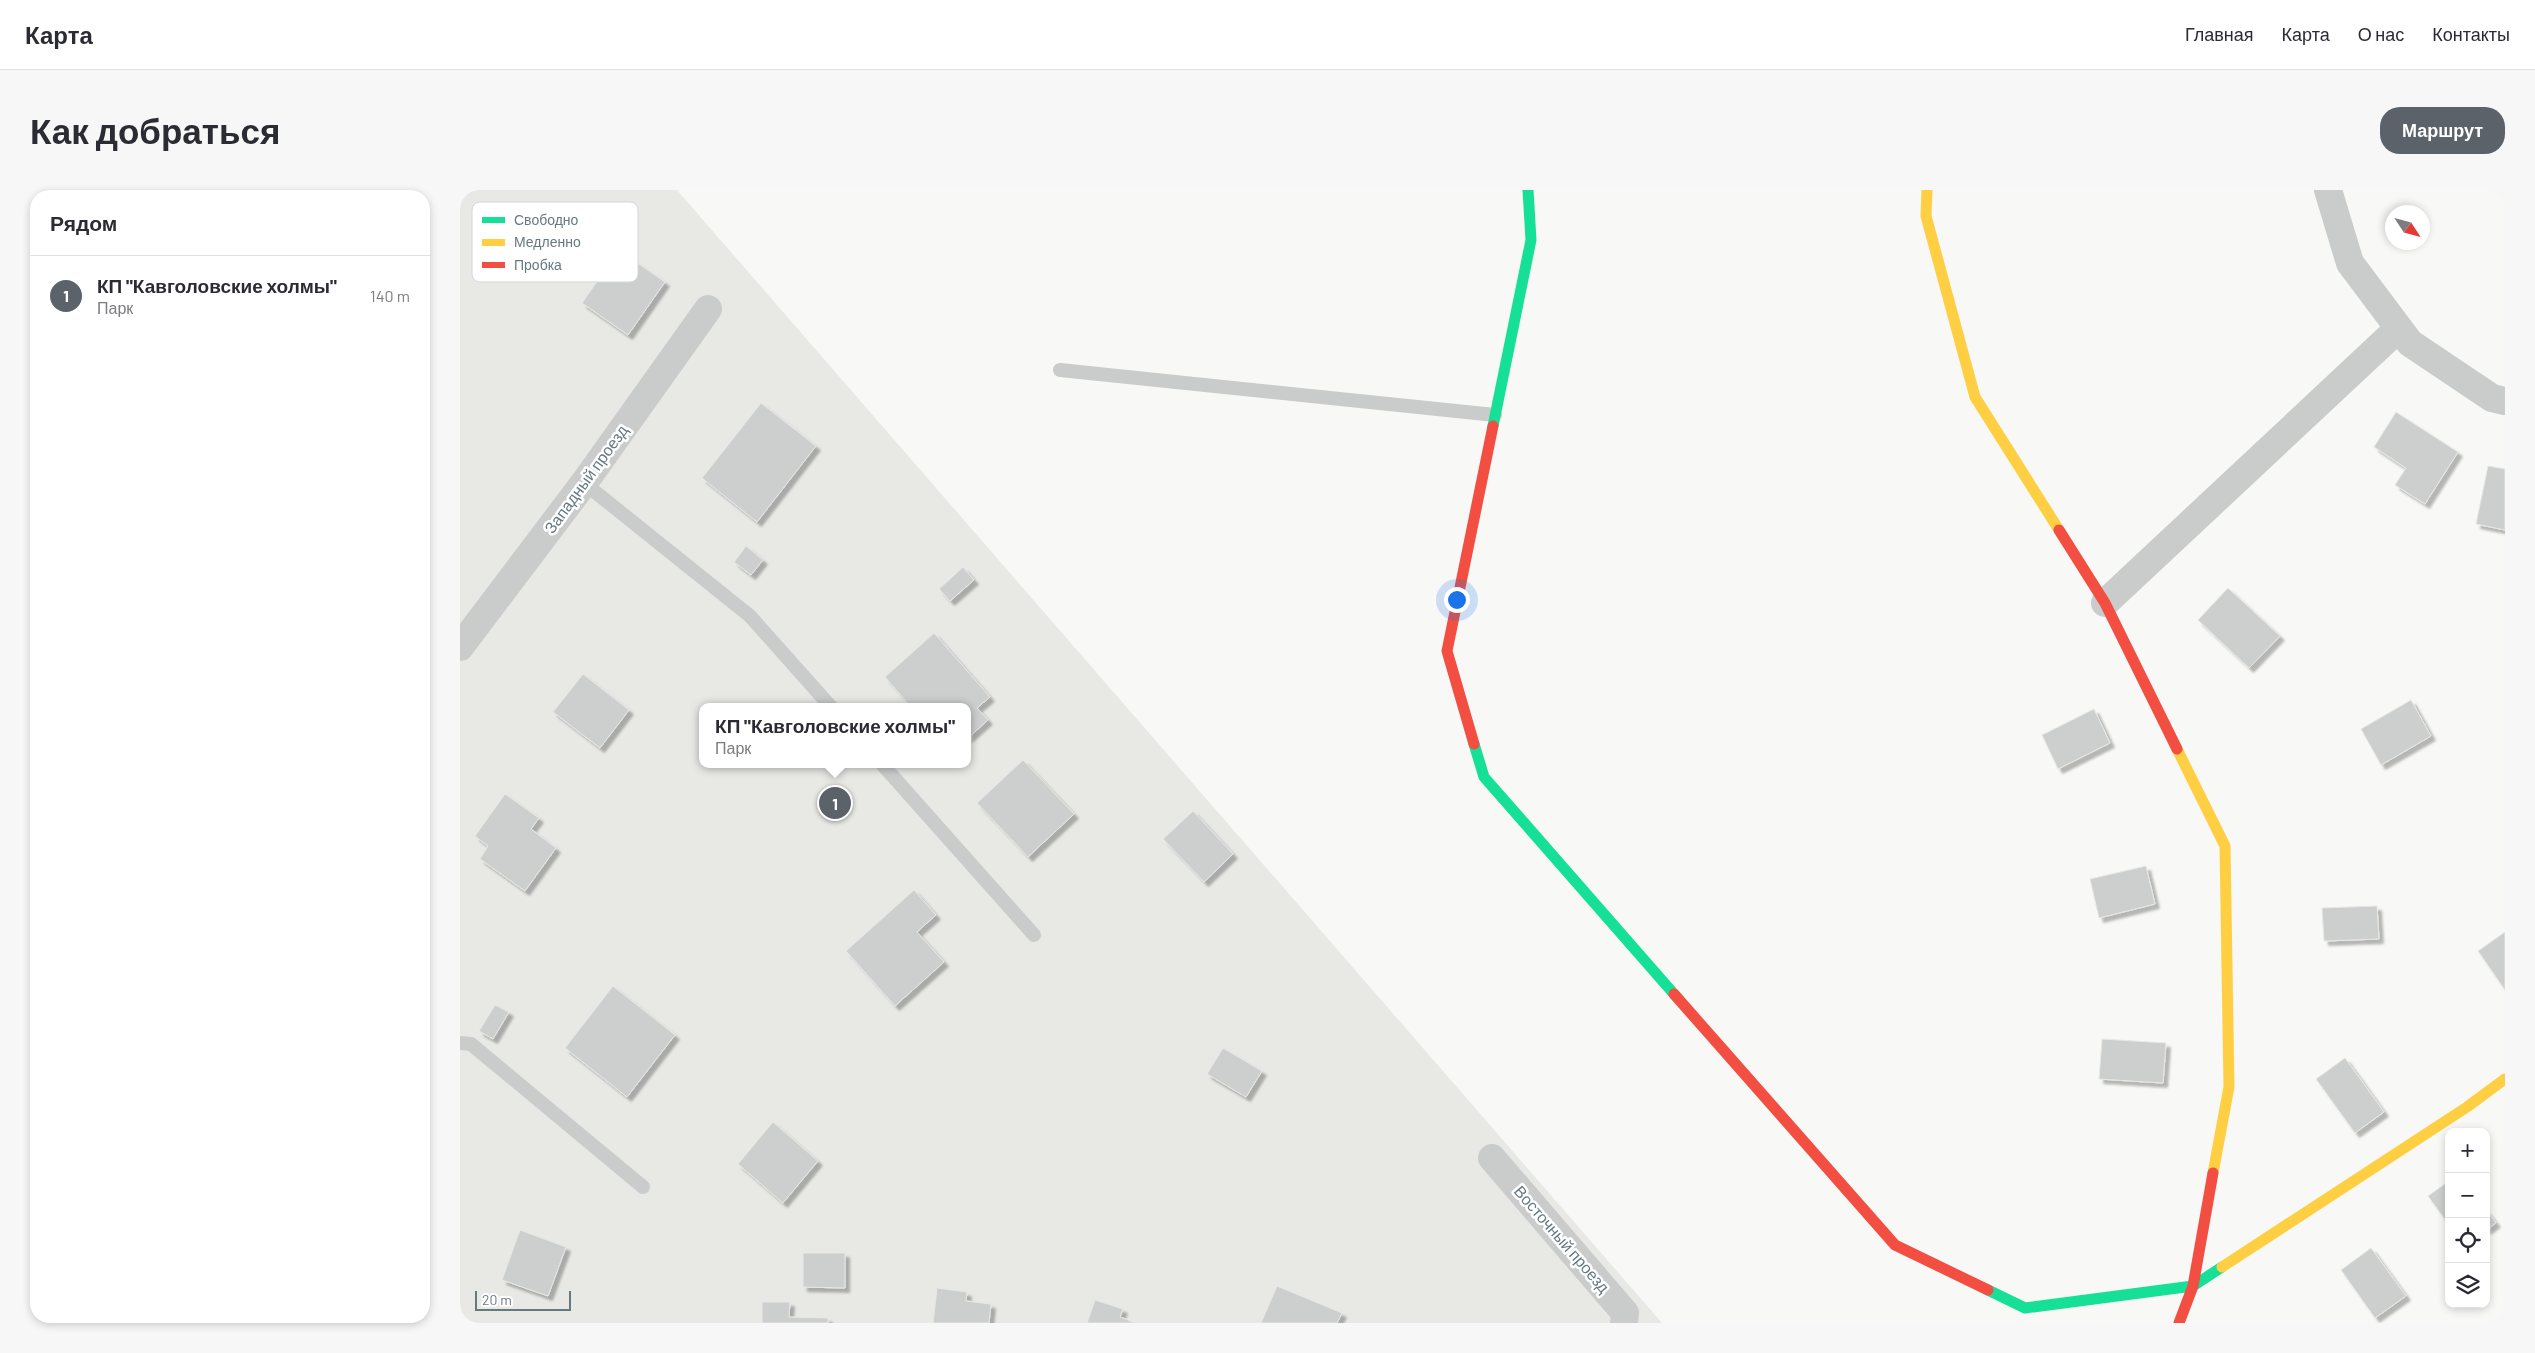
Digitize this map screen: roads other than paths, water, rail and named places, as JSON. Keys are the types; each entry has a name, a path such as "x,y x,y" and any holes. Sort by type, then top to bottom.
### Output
{"street":[{"path":"1528,190 1531,240 1447,651 1484,777 1895,1246 2025,1308 2193,1286 2458,1112 2505,1079"},
{"path":"1927,190 1926,216 1975,397 2105,603 2225,846 2229,1087 2193,1286 2179,1323"},
{"path":"2328,190 2350,263 2410,343 2492,398 2505,401"},
{"name":"Западный проезд","path":"460,647 584,483 708,309"},
{"path":"2105,603 2399,328"},
{"name":"Восточный проезд","path":"1492,1158 1625,1312 1624,1323"}],"lane":[{"path":"1060,370 1495,415"},
{"path":"584,483 750,616 827,703"},
{"path":"886,768 1034,935"},
{"path":"460,1043 471,1044 643,1187"}],"place":[{"name":"КП \"Кавголовские холмы\"","path":"835,803"}]}
